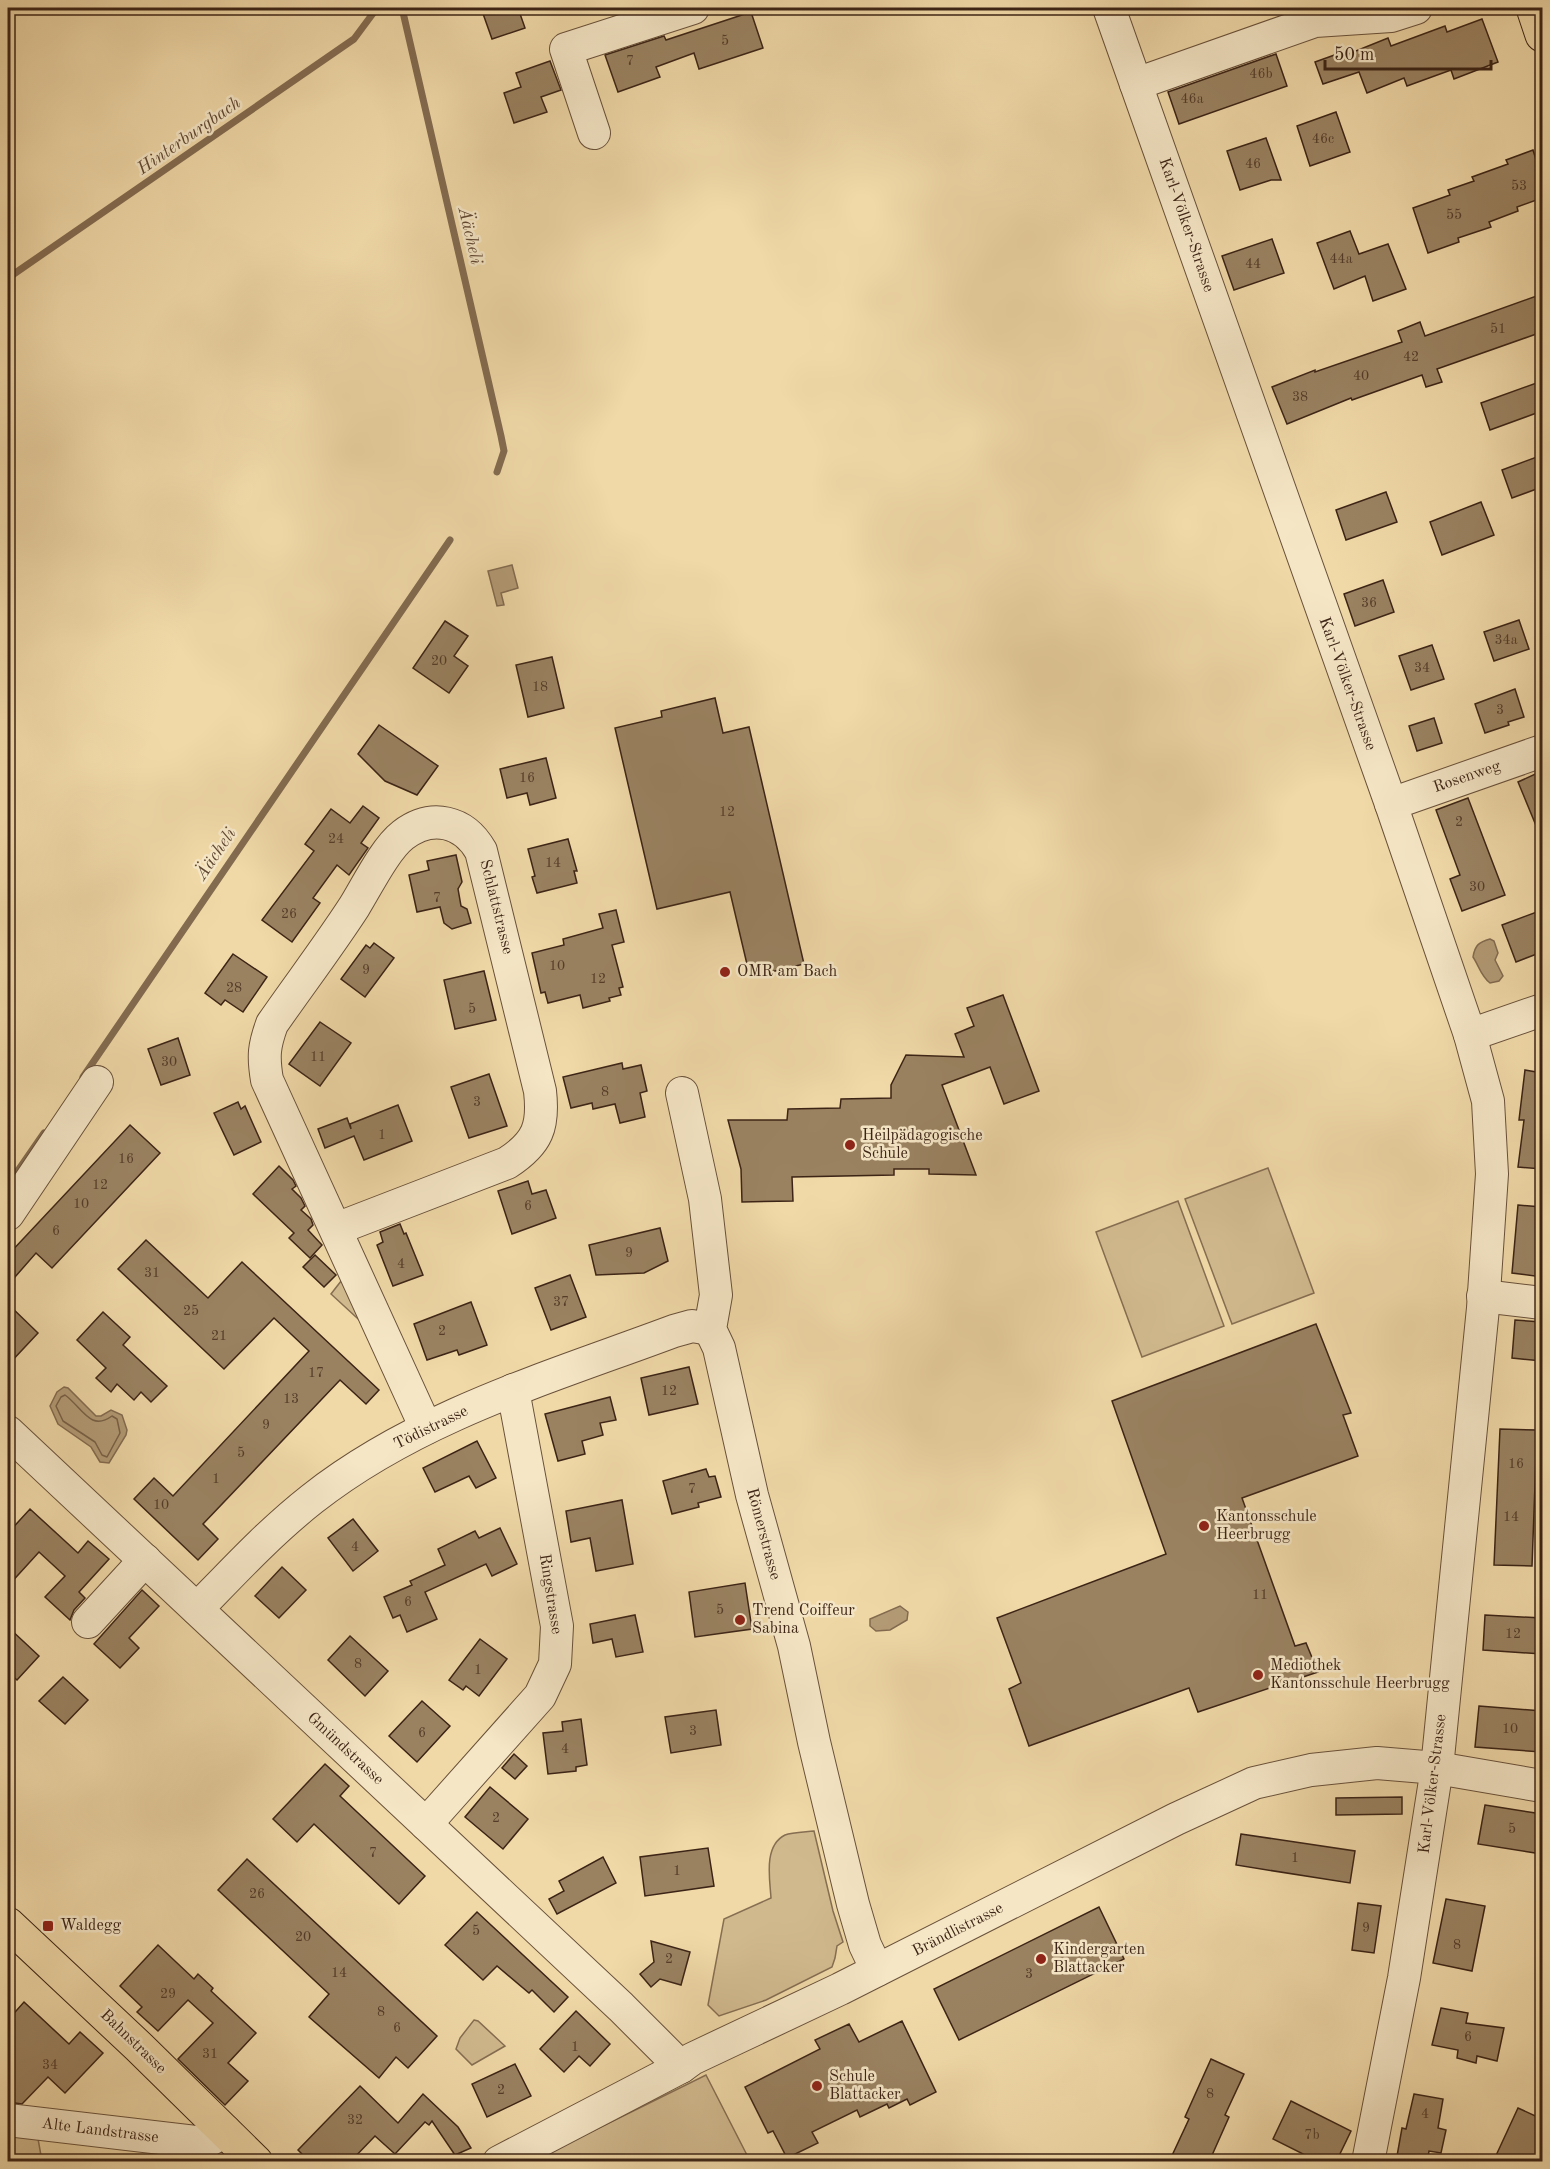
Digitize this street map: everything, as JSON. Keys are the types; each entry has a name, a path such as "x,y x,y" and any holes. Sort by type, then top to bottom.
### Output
{"main road":[{"path":"1533,8 1542,35"},
{"name":"Bahnstrasse","path":"8,1924 139,2047 256,2162"}],"street":[{"path":"594,133 566,49 693,8"},
{"name":"Karl-Völker-Strasse","path":"1109,8 1390,804 1470,1035 1488,1101 1492,1174 1483,1296 1437,1768 1404,1978 1368,2162"},
{"path":"1136,84 1315,21 1391,16 1416,8"},
{"name":"Rosenweg","path":"1390,804 1542,750"},
{"name":"Schlattstrasse","path":"336,1229 507,1162 529,1146 541,1120 540,1091 481,851 474,838 450,824 437,822 416,826 402,835 393,845 352,909 272,1024 265,1043 263,1059 267,1080 426,1428"},
{"path":"1470,1035 1542,1010"},
{"path":"8,1214 98,1082"},
{"path":"682,1093 705,1199 716,1294 710,1329"},
{"path":"1483,1296 1542,1303"},
{"name":"Tödistrasse","path":"197,1609 272,1532 314,1497 359,1466 426,1428 513,1390 674,1331 692,1326 710,1329"},
{"name":"Römerstrasse","path":"710,1329 719,1348 752,1495 794,1647 853,1904 865,1945 877,1970"},
{"name":"Ringstrasse","path":"426,1824 540,1696 551,1677 555,1664 557,1626 513,1390"},
{"name":"Gmündstrasse","path":"8,1432 621,2007 681,2067"},
{"path":"88,1623 145,1560"},
{"name":"Brändlistrasse","path":"499,2162 681,2067 692,2059 877,1970 1176,1819 1254,1783 1311,1770 1377,1763 1437,1768 1542,1786"},
{"name":"Alte Landstrasse","path":"8,2120 204,2143 225,2131"}],"shaded area":[{"path":"1268,1168 1314,1293 1232,1324 1185,1199"},
{"path":"1178,1201 1224,1326 1142,1357 1096,1232"},
{"path":"345,1276 369,1329 331,1294"},
{"path":"814,1831 833,1911 843,1942 837,1946 832,1967 766,2000 719,2016 708,2005 724,1919 771,1898 769,1864 773,1847 778,1840 788,1834"},
{"path":"474,2020 478,2021 505,2046 472,2065 456,2049 460,2038"},
{"path":"706,2075 750,2161 530,2162"},
{"path":"8,2130 37,2133 42,2161 8,2162"}],"water":[{"path":"512,565 518,588 501,593 504,605 497,606 488,571"},
{"path":"1490,939 1494,941 1498,953 1495,960 1503,976 1499,981 1490,983 1473,957 1478,945"},
{"path":"64,1387 68,1388 96,1416 101,1416 111,1410 122,1415 127,1430 126,1435 109,1463 100,1462 91,1447 58,1424 50,1406 57,1392"},
{"path":"900,1606 908,1612 907,1620 890,1630 876,1631 870,1626 870,1619"}],"building":[{"path":"481,8 518,8 525,28 492,39"},
{"path":"751,12 763,48 699,69 694,53 656,67 660,77 618,92 605,55 664,36 666,40"},
{"path":"1482,19 1498,62 1454,79 1451,70 1407,86 1404,78 1367,93 1359,72 1323,84 1315,62 1340,53 1341,57 1388,38 1391,46 1445,26 1447,32"},
{"path":"1276,54 1287,86 1179,124 1168,92"},
{"path":"550,61 561,90 541,97 547,112 514,123 504,93 521,87 516,73"},
{"path":"1336,112 1350,152 1310,166 1297,126"},
{"path":"1266,138 1281,180 1271,180 1240,190 1227,151"},
{"path":"1533,150 1542,179 1542,198 1517,207 1518,211 1489,222 1491,227 1458,238 1459,242 1428,253 1413,208 1450,195 1448,190 1474,181 1472,177 1508,164 1506,160"},
{"path":"1350,231 1359,254 1388,244 1406,289 1373,301 1365,276 1334,289 1317,243"},
{"path":"1272,239 1284,273 1234,290 1222,256"},
{"path":"1542,294 1542,332 1437,369 1442,382 1426,387 1422,375 1352,400 1351,398 1287,424 1272,387 1315,370 1315,372 1402,342 1398,331 1420,322 1425,336"},
{"path":"1542,381 1542,411 1490,430 1481,403"},
{"path":"1542,455 1542,487 1512,498 1502,470"},
{"path":"1386,492 1397,522 1346,540 1336,510"},
{"path":"1481,502 1494,535 1442,555 1430,522"},
{"path":"1383,580 1394,612 1355,626 1344,594"},
{"path":"1519,620 1529,649 1494,661 1484,632"},
{"path":"445,621 468,636 454,656 468,666 449,693 413,668"},
{"path":"1432,645 1444,679 1411,690 1399,656"},
{"path":"552,657 564,708 528,717 516,665"},
{"path":"1515,689 1524,717 1485,733 1475,704"},
{"name":"OMR am Bach","path":"715,698 723,733 749,727 804,964 750,977 730,892 657,909 615,728 662,717 661,711"},
{"path":"1434,718 1442,743 1417,751 1409,726"},
{"path":"379,725 438,766 417,795 385,781 358,754"},
{"path":"546,758 556,798 530,805 527,793 507,798 500,769"},
{"path":"1542,771 1542,840 1518,782"},
{"path":"1468,798 1505,895 1462,911 1450,879 1460,875 1436,810"},
{"path":"363,806 379,818 361,843 368,848 349,875 337,865 313,898 320,903 292,942 262,920 314,851 305,844 331,809 350,823"},
{"path":"568,839 577,871 574,871 577,883 537,893 528,849"},
{"path":"456,855 462,882 458,889 461,906 467,909 471,923 452,929 444,923 440,907 417,912 409,875 429,870 427,861"},
{"path":"616,910 624,942 612,945 623,987 619,988 621,995 609,998 610,1001 583,1008 580,995 548,1003 545,992 541,993 532,953 564,945 563,939 603,928 599,914"},
{"path":"1542,910 1542,952 1516,962 1502,925"},
{"path":"374,943 394,958 365,997 341,979 366,945 370,948"},
{"path":"233,954 267,977 243,1012 225,1000 221,1005 205,993"},
{"path":"484,971 496,1020 455,1029 444,980"},
{"name":"Heilpädagogische Schule","path":"1003,995 1039,1091 1004,1104 990,1067 942,1085 976,1175 929,1174 929,1169 894,1169 894,1175 792,1177 793,1201 742,1202 741,1169 728,1120 787,1120 788,1109 840,1108 841,1099 891,1098 891,1085 906,1055 964,1057 955,1034 974,1026 967,1008"},
{"path":"320,1022 351,1043 320,1086 289,1064"},
{"path":"178,1038 190,1075 161,1085 148,1049"},
{"path":"622,1063 623,1069 641,1065 647,1091 640,1093 645,1117 620,1123 615,1104 593,1109 592,1103 571,1108 563,1077"},
{"path":"1525,1070 1542,1073 1542,1169 1518,1167 1524,1120 1519,1120"},
{"path":"489,1074 507,1126 469,1138 451,1087"},
{"path":"238,1102 241,1109 245,1106 261,1142 234,1155 214,1113"},
{"path":"398,1105 412,1141 364,1160 354,1136 325,1148 318,1129 347,1118 351,1129 350,1124"},
{"path":"130,1125 160,1153 52,1268 36,1253 8,1285 8,1255"},
{"path":"279,1166 293,1180 296,1186 292,1189 305,1206 301,1210 311,1219 313,1225 308,1230 322,1245 310,1258 289,1238 294,1233 253,1194"},
{"path":"528,1181 532,1194 546,1190 556,1218 512,1234 498,1191"},
{"path":"1518,1205 1542,1207 1542,1277 1512,1273"},
{"path":"400,1224 423,1275 393,1286 377,1245 383,1242 380,1232"},
{"path":"660,1228 668,1261 644,1273 596,1275 589,1245"},
{"path":"146,1240 208,1298 242,1262 379,1390 366,1404 340,1380 203,1524 218,1539 198,1560 134,1499 154,1478 173,1496 309,1351 274,1318 224,1369 118,1269"},
{"path":"315,1255 336,1275 324,1287 303,1267"},
{"path":"570,1275 586,1317 551,1330 535,1288"},
{"path":"471,1302 487,1345 459,1355 457,1350 427,1360 414,1324"},
{"path":"8,1304 38,1333 8,1365"},
{"path":"103,1312 130,1337 123,1345 167,1386 151,1402 141,1392 134,1400 117,1384 111,1392 96,1378 106,1368 77,1340"},
{"path":"1515,1320 1542,1322 1542,1361 1512,1358"},
{"name":"Kantonsschule Heerbrugg","path":"1316,1324 1351,1413 1343,1415 1358,1456 1242,1498 1295,1646 1306,1643 1318,1672 1198,1712 1189,1688 1029,1746 1009,1689 1021,1683 997,1618 1166,1554 1112,1401"},
{"path":"689,1367 698,1404 649,1415 641,1378"},
{"path":"610,1397 616,1420 600,1423 603,1435 582,1441 585,1454 558,1461 545,1414"},
{"path":"1500,1429 1537,1430 1532,1566 1494,1565"},
{"path":"477,1441 496,1478 476,1488 469,1476 435,1492 423,1468"},
{"path":"706,1469 709,1477 715,1476 721,1497 698,1503 699,1507 672,1514 663,1481"},
{"path":"622,1500 633,1564 596,1571 590,1538 571,1542 566,1511"},
{"path":"30,1509 78,1553 88,1541 109,1559 79,1592 85,1598 74,1610 70,1620 45,1597 65,1576 39,1552 8,1586 8,1533"},
{"path":"353,1519 378,1551 353,1571 328,1538"},
{"path":"500,1528 517,1564 492,1576 486,1564 425,1592 437,1619 407,1632 400,1615 393,1618 384,1597 412,1585 410,1581 445,1565 438,1549 475,1531 479,1538"},
{"path":"282,1567 306,1590 279,1618 255,1596"},
{"path":"745,1583 752,1629 695,1637 689,1592"},
{"path":"142,1590 159,1606 129,1638 139,1648 120,1668 94,1644"},
{"path":"635,1615 643,1652 616,1657 612,1639 593,1643 590,1624"},
{"path":"1485,1615 1542,1618 1542,1654 1483,1650"},
{"path":"8,1627 39,1656 17,1680 8,1672"},
{"path":"350,1636 388,1671 365,1696 328,1660"},
{"path":"480,1639 507,1659 479,1696 466,1686 463,1690 449,1680"},
{"path":"63,1677 88,1700 65,1724 39,1701"},
{"path":"422,1701 450,1726 417,1762 389,1736"},
{"path":"1479,1706 1542,1711 1542,1752 1475,1747"},
{"path":"716,1710 721,1745 671,1753 665,1717"},
{"path":"581,1719 587,1765 576,1767 576,1771 548,1774 543,1733 563,1731 562,1722"},
{"path":"514,1754 527,1766 515,1779 502,1768"},
{"path":"325,1764 349,1786 340,1796 425,1876 399,1904 314,1824 297,1842 273,1819"},
{"path":"490,1787 528,1819 503,1849 465,1817"},
{"path":"1402,1797 1402,1814 1336,1815 1336,1798"},
{"path":"1485,1805 1542,1814 1542,1854 1478,1844"},
{"path":"1241,1834 1355,1851 1350,1883 1236,1865"},
{"path":"708,1848 714,1886 645,1896 640,1857"},
{"path":"603,1857 616,1883 557,1914 549,1899 564,1891 559,1881"},
{"path":"247,1859 437,2036 408,2068 396,2057 379,2078 309,2017 329,1994 218,1890"},
{"path":"1446,1899 1485,1906 1472,1971 1433,1963"},
{"path":"1358,1903 1381,1906 1374,1953 1352,1950"},
{"path":"1099,1907 1124,1959 959,2040 934,1989"},
{"path":"477,1912 568,1997 554,2012 532,1990 529,1993 497,1966 483,1980 445,1945"},
{"path":"651,1941 690,1952 681,1985 660,1979 651,1987 640,1974 654,1962"},
{"path":"158,1945 194,1979 198,1974 213,1988 211,1991 256,2033 228,2063 248,2081 225,2105 178,2059 213,2023 188,2000 158,2031 137,2012 142,2007 120,1986"},
{"path":"24,2002 69,2044 80,2032 103,2053 65,2093 48,2077 22,2104 8,2102 8,2020"},
{"path":"1441,2008 1468,2013 1466,2023 1504,2028 1497,2061 1477,2056 1476,2063 1457,2058 1458,2050 1432,2045"},
{"path":"576,2011 610,2044 590,2066 579,2056 564,2072 540,2049"},
{"path":"902,2021 936,2092 910,2105 907,2099 889,2108 887,2104 860,2117 857,2110 812,2132 818,2143 787,2158 773,2131 768,2133 745,2087 820,2049 815,2040 849,2024 859,2042"},
{"path":"1211,2059 1244,2074 1225,2115 1229,2117 1209,2162 1169,2162 1189,2119 1185,2117"},
{"path":"515,2064 531,2096 487,2117 472,2084"},
{"path":"360,2086 398,2123 423,2094 458,2127 471,2148 455,2155 432,2121 429,2125 425,2122 395,2154 375,2136 350,2162 310,2162 298,2150"},
{"path":"1414,2094 1443,2099 1438,2128 1446,2130 1441,2153 1429,2151 1427,2162 1397,2156 1402,2128 1406,2129"},
{"path":"1291,2101 1351,2131 1336,2162 1319,2162 1273,2139"},
{"path":"1518,2108 1542,2119 1542,2144 1535,2162 1493,2162"}],"waterway":[{"name":"Hinterburgbach","path":"8,278 354,39 377,8"},
{"name":"Äächeli","path":"402,8 501,436 504,451 497,472"},
{"name":"Äächeli","path":"83,1077 450,540"},
{"name":"Äächeli","path":"8,1185 44,1133"}],"place":[{"name":"OMR am Bach","path":"725,972"},
{"name":"Heilpädagogische Schule","path":"850,1145"},
{"name":"Kantonsschule Heerbrugg","path":"1204,1526"},
{"name":"Trend Coiffeur Sabina","path":"740,1620"},
{"name":"Mediothek Kantonsschule Heerbrugg","path":"1258,1675"},
{"name":"Waldegg","path":"48,1926"},
{"name":"Kindergarten Blattacker","path":"1041,1959"},
{"name":"Schule Blattacker","path":"817,2086"}]}
